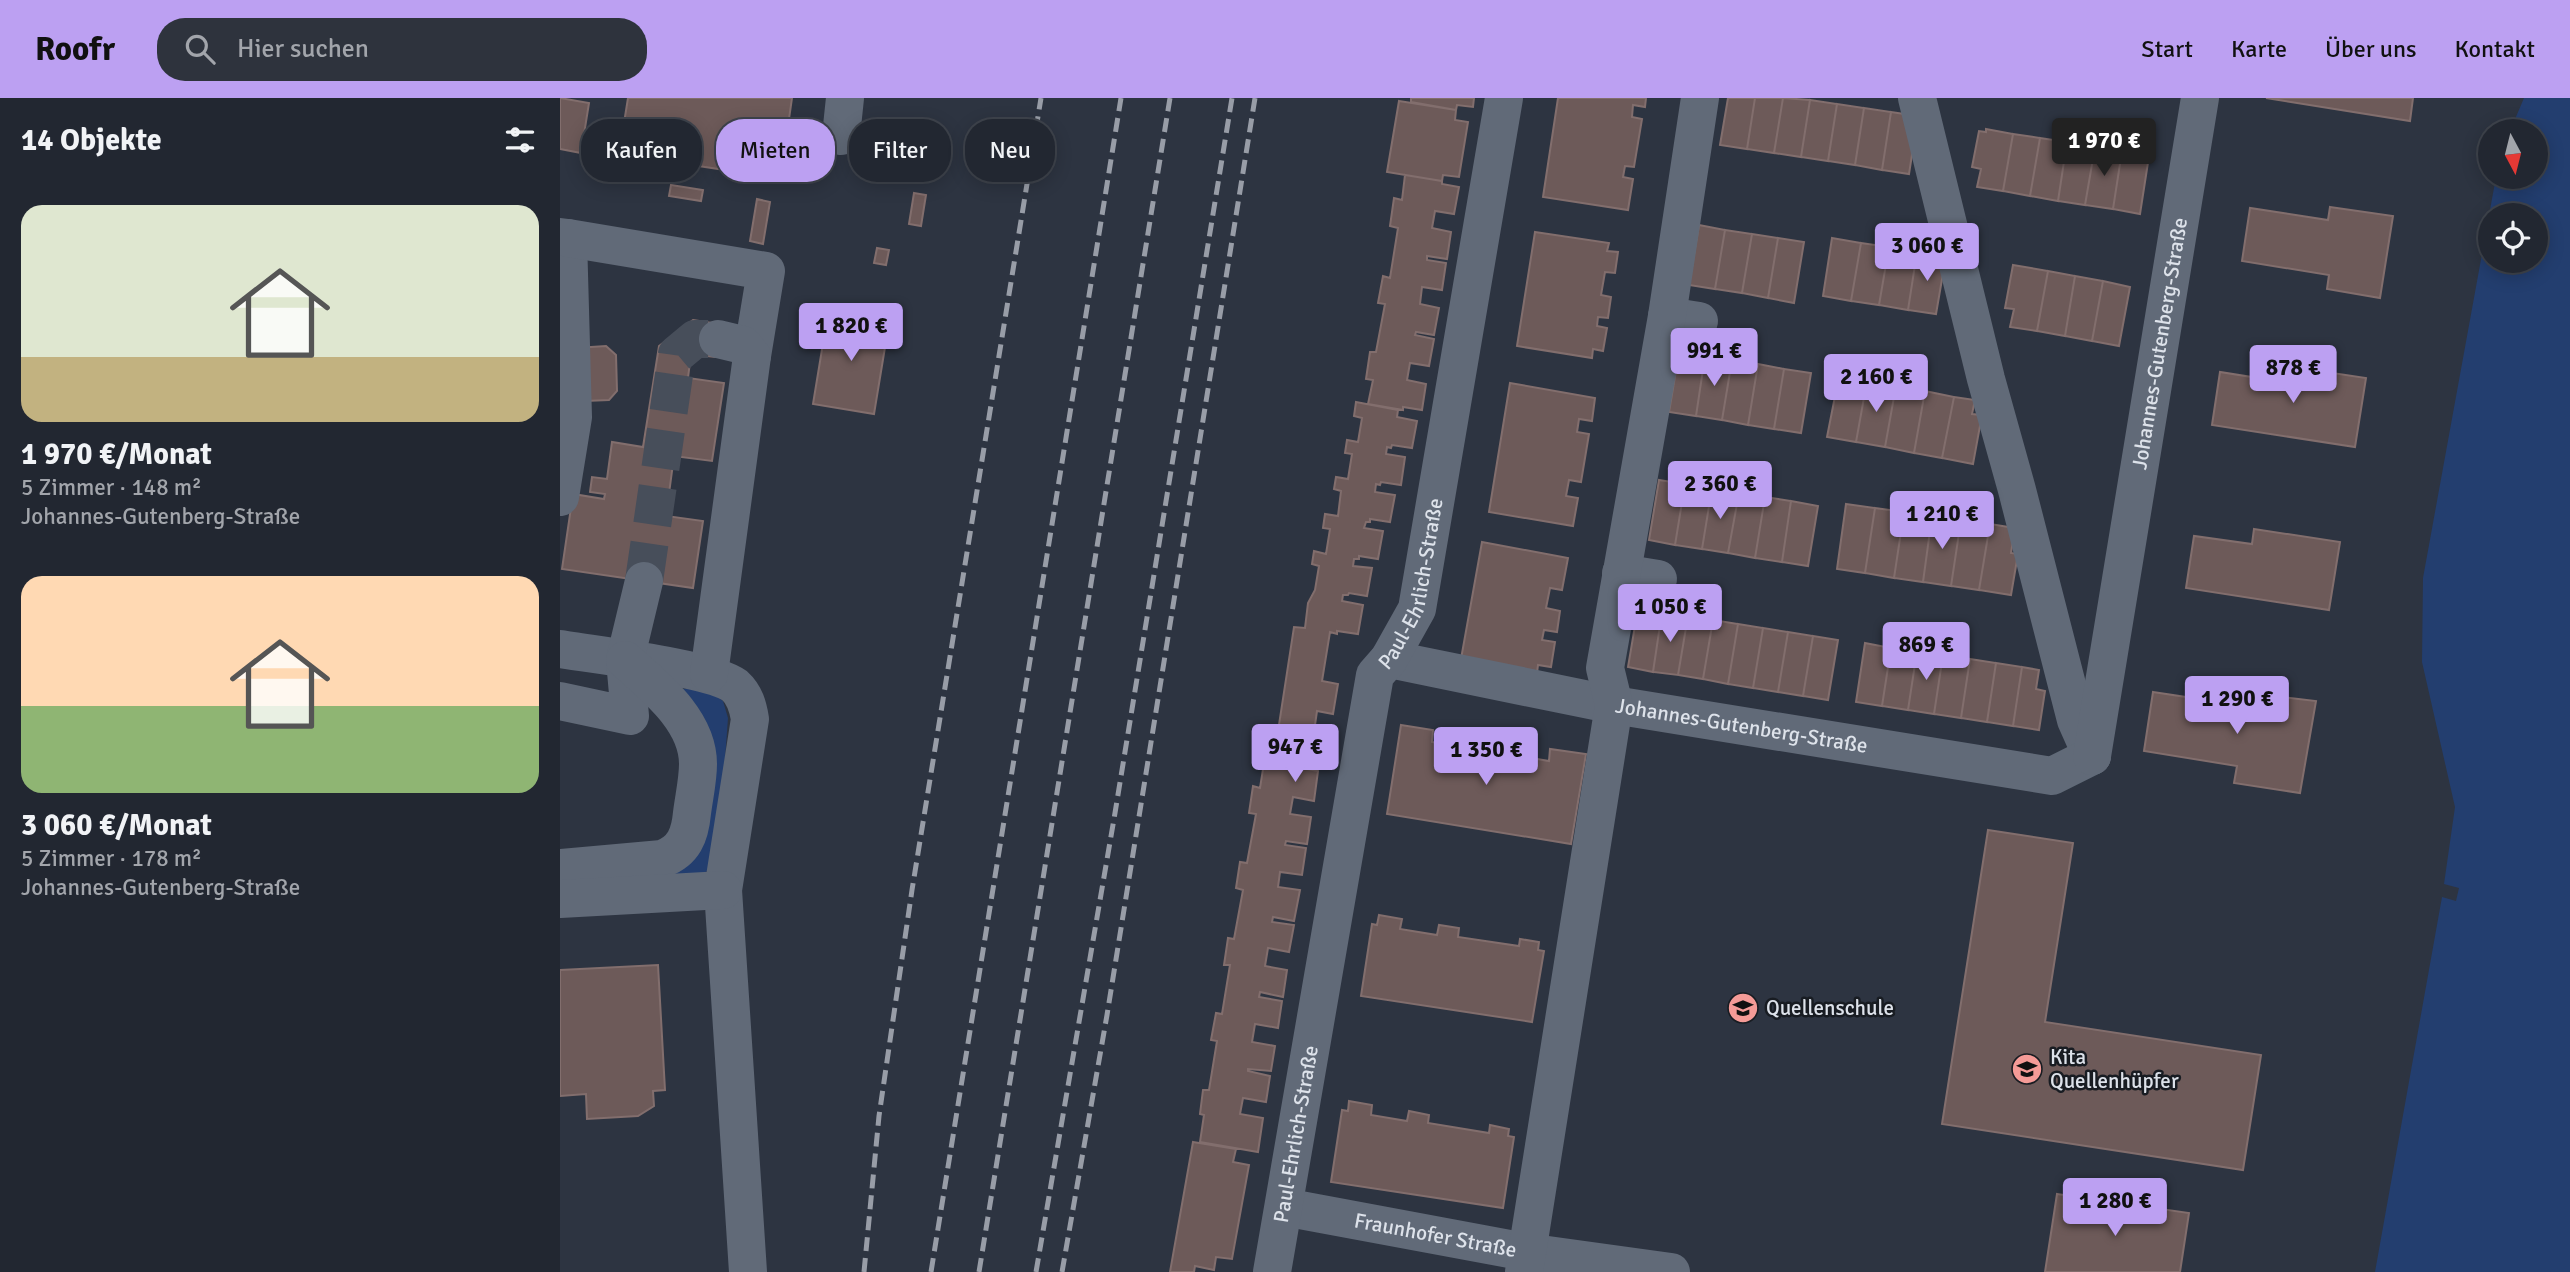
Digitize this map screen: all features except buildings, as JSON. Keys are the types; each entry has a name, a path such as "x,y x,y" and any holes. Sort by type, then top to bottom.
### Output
{"street":[{"path":"841,136 845,98"},
{"name":"Paul-Ehrlich-Straße","path":"1272,1272 1375,675 1389,659 1417,609 1504,98"},
{"path":"1525,1262 1614,705 1605,668 1621,573 1683,318 1700,98"},
{"path":"1917,98 1986,379 2076,720 2092,756"},
{"name":"Johannes-Gutenberg-Straße","path":"1389,659 1614,705 2052,776 2092,756 2200,98"},
{"path":"560,497 573,418 564,237 766,271 709,674"},
{"path":"718,339 743,345 752,356"},
{"path":"1621,573 1658,579"},
{"path":"560,701 631,716 625,660 644,581"},
{"path":"560,649 709,674 734,686 747,702 750,719 723,890 748,1272"},
{"path":"560,868 662,859 674,855 684,844 690,831 698,764 692,735 675,708 625,660"},
{"path":"560,899 723,890"},
{"name":"Fraunhofer Straße","path":"1284,1207 1525,1262 1671,1272"}],"shaded area":[{"path":"2524,98 2570,98 2570,1272 2375,1272 2442,897 2456,901 2459,888 2444,884 2455,807 2422,662 2423,578 2479,273 2548,273 2548,203 2491,203 2494,189 2548,189 2548,119 2515,119"},
{"path":"705,688 723,701 728,718 718,856 713,868 698,876 560,873 684,866 677,689"}],"tunnel":[{"path":"644,581 677,354 695,339 718,339"}],"railway":[{"path":"864,1272 879,1116 912,890 1041,98"},
{"path":"931,1272 1121,98"},
{"path":"979,1272 1170,98"},
{"path":"1036,1272 1115,813 1232,98"},
{"path":"1062,1272 1107,1015 1255,98"}],"place":[{"name":"Quellenschule","path":"1743,1008"},
{"name":"Kita Quellenhüpfer","path":"2027,1069"}]}
